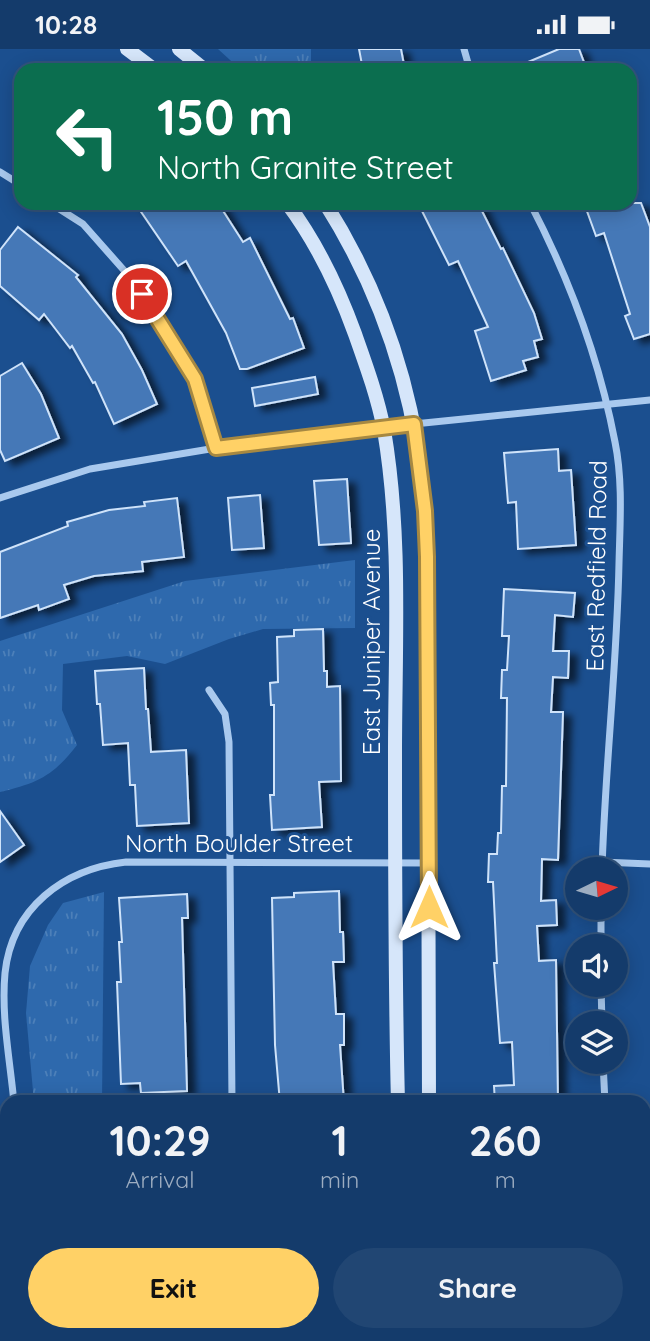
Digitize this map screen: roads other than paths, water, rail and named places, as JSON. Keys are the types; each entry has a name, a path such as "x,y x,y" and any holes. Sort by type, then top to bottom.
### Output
{"street":[{"path":"127,49 146,63"},
{"path":"179,49 196,63"},
{"path":"61,210 83,224 129,276 155,313 195,379 216,448"},
{"name":"East Juniper Avenue","path":"292,210 322,257 344,305 384,428 391,483 394,535 398,1095"},
{"path":"329,210 348,241 384,316 414,424 422,479 427,546 429,1095"},
{"name":"East Redfield Road","path":"534,210 557,255 589,340 615,443 620,507 618,633 602,857"},
{"path":"0,498 90,469 216,448 650,400"},
{"path":"209,690 225,714 228,729 232,1095"},
{"name":"North Boulder Street","path":"13,1095 4,1007 8,955 31,909 68,878 98,867 125,862 428,863"},
{"name":"East Redfield Road","path":"628,865 650,864"},
{"path":"603,1074 604,1095"}]}
